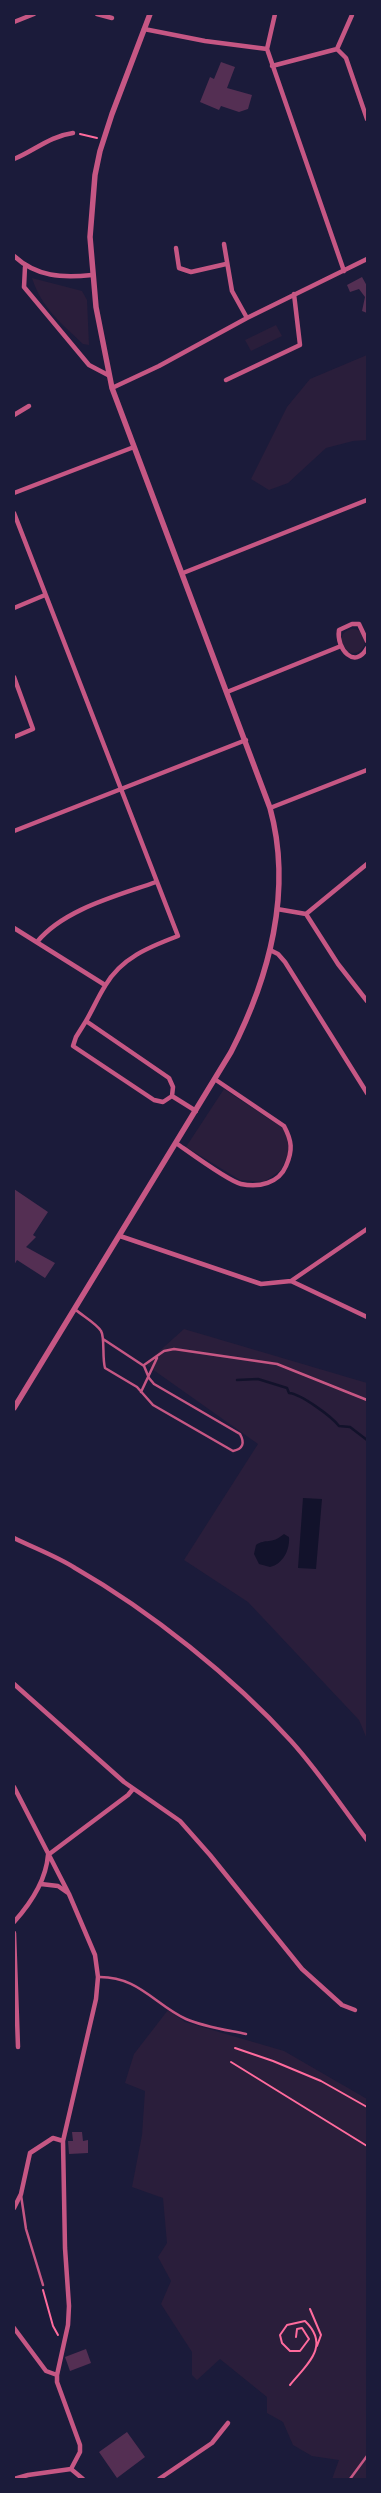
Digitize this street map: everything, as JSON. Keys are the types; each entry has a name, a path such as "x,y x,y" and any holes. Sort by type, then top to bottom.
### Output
{"street":[{"path":"14,22 34,14"},
{"path":"97,14 112,18"},
{"path":"14,1408 216,1080 251,1011 270,950 277,909 278,844 270,808 112,388 108,375 92,275 90,214 95,175 103,139 150,14"},
{"path":"275,14 267,49 344,271"},
{"path":"337,49 352,15"},
{"path":"144,29 205,41 267,49"},
{"path":"272,66 337,49"},
{"path":"337,49 346,58 367,119"},
{"path":"14,159 30,153 39,144 73,133"},
{"path":"224,244 232,291 247,318"},
{"path":"176,248 179,268 191,272 226,264"},
{"path":"14,256 25,266 51,276 92,275"},
{"path":"112,388 159,366 294,294 367,260"},
{"path":"25,266 24,288 89,365 108,375"},
{"path":"226,380 300,345 294,294"},
{"path":"14,415 29,406"},
{"path":"14,493 134,447"},
{"path":"183,573 367,500"},
{"path":"14,512 178,936 135,954 125,962 105,986 76,1037 74,1046 154,1100 163,1102 172,1096"},
{"path":"14,608 46,595"},
{"path":"367,641 361,626 352,624 339,630 343,652 352,657 365,653 367,648"},
{"path":"227,692 341,646"},
{"path":"14,677 33,729 14,737"},
{"path":"14,831 246,740"},
{"path":"270,808 367,770"},
{"path":"306,914 367,864"},
{"path":"38,942 48,929 64,917 156,882"},
{"path":"277,909 306,914 338,964 367,1002"},
{"path":"14,928 105,986"},
{"path":"270,950 278,954 285,962 367,1093"},
{"path":"86,1021 169,1078 173,1086 172,1096"},
{"path":"176,1143 240,1184 268,1184 283,1174 292,1152 290,1137 284,1126 216,1080"},
{"path":"172,1096 196,1111"},
{"path":"120,1236 261,1284 291,1280 367,1229"},
{"path":"291,1280 367,1317"},
{"path":"14,1538 75,1567 180,1640 227,1680 292,1742 367,1840"},
{"path":"14,1684 133,1789 165,1810 192,1833 302,1969 342,2005 355,2010"},
{"path":"14,1787 69,1894 94,1955 98,1977 96,1999 63,2141 65,2239 69,2306 57,2375 80,2452 71,2469"},
{"path":"48,1855 128,1796 133,1789"},
{"path":"14,1922 41,1884 47,1871 48,1855"},
{"path":"41,1884 58,1886 69,1894"},
{"path":"14,1933 18,2048"},
{"path":"14,2208 21,2194 30,2153 52,2138 63,2141"},
{"path":"14,2328 46,2371 57,2375"},
{"path":"159,2479 212,2443 228,2423"},
{"path":"14,2479 28,2475 71,2469 83,2479"}],"lane":[{"path":"75,1309 101,1330 103,1338 102,1357 105,1368 137,1387 153,1405 233,1451 240,1450 243,1439 240,1434 173,1395 148,1378 144,1366 103,1338"},
{"path":"144,1366 164,1351 174,1349 277,1364 367,1400"},
{"path":"141,1392 157,1357"},
{"path":"98,1977 119,1978 135,1985 186,2019 246,2034"},
{"path":"21,2194 26,2229 43,2285"},
{"path":"350,2479 367,2456"}],"path":[{"path":"73,133 103,139"},
{"path":"235,2048 273,2060 321,2080 367,2107"},
{"path":"231,2062 367,2146"},
{"path":"43,2285 52,2326 64,2342"},
{"path":"290,2385 310,2361 321,2335 310,2309"},
{"path":"296,2337 297,2329 302,2328 309,2339 300,2351 290,2351 282,2343 280,2335 287,2325 305,2321 317,2334 317,2346"}],"shaded area":[{"path":"32,278 82,291 87,300 89,345 83,344 53,314 41,298"},
{"path":"276,325 282,336 251,351 245,340"},
{"path":"367,355 367,440 353,441 326,448 288,483 269,490 251,479 287,407 310,379"},
{"path":"353,629 361,633 365,641 361,649 353,653 345,649 341,641 345,633"},
{"path":"224,1089 283,1128 289,1138 289,1152 281,1170 264,1182 240,1180 186,1147"},
{"path":"184,1329 367,1383 367,1739 359,1720 248,1602 184,1560 258,1444 145,1364"},
{"path":"303,1498 322,1499 316,1569 298,1568"},
{"path":"284,1534 289,1537 289,1542 282,1560 270,1567 259,1564 254,1554 256,1545 276,1539"},
{"path":"168,2010 185,2022 284,2051 367,2099 367,2479 332,2479 339,2460 312,2456 293,2445 283,2422 267,2413 267,2397 220,2359 197,2380 192,2375 192,2352 161,2304 171,2281 158,2257 167,2243 163,2198 132,2187 142,2135 145,2091 125,2083 134,2054"}],"building":[{"path":"221,62 235,67 227,88 252,95 248,109 239,112 221,106 219,110 200,102 210,77 214,79"},
{"path":"362,277 367,286 367,313 362,311 365,297 359,289 350,292 347,285"},
{"path":"14,1189 48,1212 33,1235 36,1237 26,1247 55,1263 45,1278 17,1260 14,1265"},
{"path":"72,2132 82,2132 83,2141 88,2140 88,2153 69,2154 68,2141 73,2141"},
{"path":"86,2349 91,2363 70,2371 65,2357"},
{"path":"127,2432 145,2457 117,2478 99,2452"}],"waterway":[{"path":"237,1380 258,1379 287,1388 289,1393 301,1397 316,1406 339,1426 350,1427 367,1440"}]}
